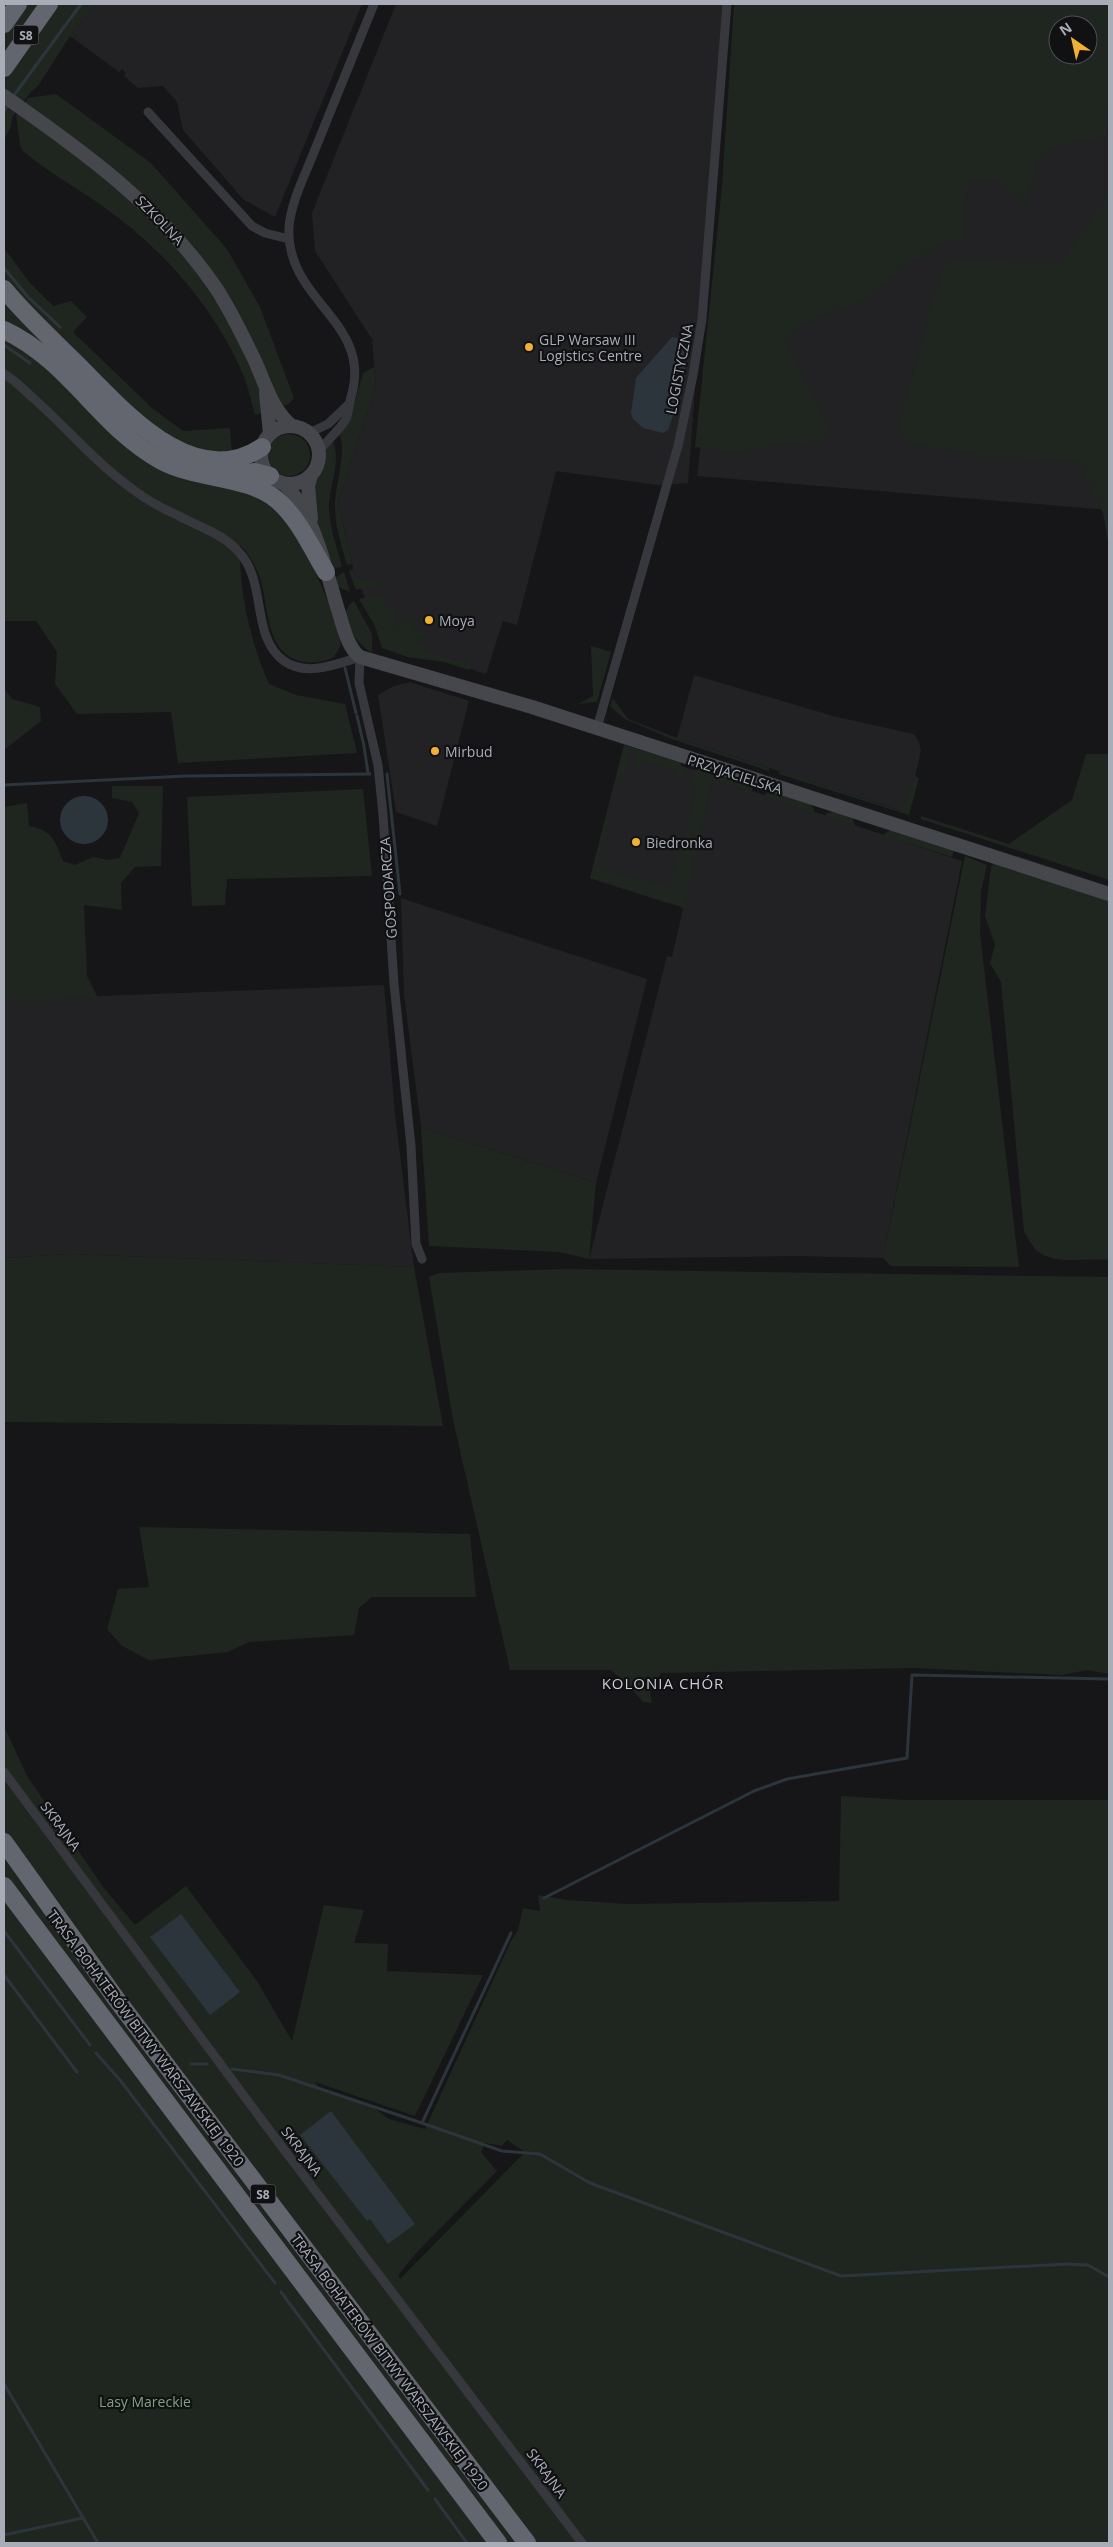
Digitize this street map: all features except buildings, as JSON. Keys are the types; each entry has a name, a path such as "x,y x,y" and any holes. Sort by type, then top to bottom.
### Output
{"highway":[{"name":"S8","path":"4,24 18,4"},
{"name":"S8","path":"4,68 48,4"},
{"path":"4,289 121,407 162,442 201,458 222,460 240,459 266,441"},
{"path":"4,330 23,339 46,356 120,429 147,452 176,468 255,487 275,499 297,522 326,572"},
{"path":"213,476 250,472 277,480"},
{"name":"TRASA BOHATERÓW BITWY WARSZAWSKIEJ 1920","path":"4,1842 123,2008 527,2543"},
{"name":"TRASA BOHATERÓW BITWY WARSZAWSKIEJ 1920","path":"4,1886 54,1956 498,2543"}],"street":[{"path":"319,451 346,419 356,369 350,343 341,328 304,283 291,253 290,239 293,209 374,4"},
{"name":"LOGISTYCZNA","path":"598,728 678,446 693,375 702,319 727,4"},
{"name":"SZKOLNA","path":"4,96 135,195 185,246 217,290 236,323 265,388 283,417 292,426"},
{"path":"148,112 252,226 265,233 290,239"},
{"path":"4,374 35,399 131,488 177,516 219,535 236,549 248,564 257,588 267,639 273,651 284,661 308,670 360,657 348,639 311,527 297,498 262,463 266,441 284,426 292,426 309,433 319,451 318,464 311,476 308,490 311,527"},
{"name":"SZKOLNA","path":"265,388 266,441"},
{"path":"309,433 328,424 350,403"},
{"path":"277,480 299,483 311,476"},
{"name":"PRZYJACIELSKA","path":"360,657 598,728 667,752 1109,894"},
{"name":"GOSPODARCZA","path":"360,657 359,683 378,765 394,984 411,1146 416,1244 422,1259"},
{"name":"SKRAJNA","path":"4,1772 267,2127 582,2543"}],"shaded area":[{"path":"96,4 362,4 275,217 244,200 183,130 177,102 163,86 138,88 124,76 126,73 122,69 119,72 70,36"},
{"path":"396,4 724,4 688,483 657,485 556,471 517,625 503,621 486,674 430,656 398,643 366,601 355,576 338,502 376,387 372,339 315,251 312,213"},
{"path":"752,4 1109,4 1109,510 697,476"},
{"path":"672,337 685,339 687,342 684,383 668,430 663,433 643,428 633,419 631,413 636,378"},
{"path":"694,675 833,716 914,734 919,742 921,751 915,776 902,811 677,738"},
{"path":"410,682 469,701 437,826 396,812 378,695 394,686"},
{"path":"624,748 700,772 667,903 590,878"},
{"path":"713,778 962,861 883,1258 797,1256 589,1259 667,956 672,957"},
{"path":"79,796 89,796 98,800 104,806 108,820 104,834 98,840 89,844 79,844 70,840 64,834 60,825 60,815 64,806 70,800"},
{"path":"401,898 647,979 596,1183 421,1127 404,994"},
{"path":"384,985 395,1114 414,1267 68,1254 4,1258 4,1000"},
{"path":"181,1914 240,1992 210,2015 150,1937"},
{"path":"331,2111 415,2224 388,2244 370,2219 367,2221 300,2135"}],"green space":[{"path":"4,4 96,4 70,36 38,86 31,92 13,116 10,129 4,140"},
{"path":"734,4 1109,4 1109,87 1106,137 1056,146 1039,158 1026,204 996,179 968,180 964,238 944,243 909,264 864,300 803,324 785,341 828,425 824,441 765,447 736,453 695,447 722,186"},
{"path":"56,94 151,163 227,249 260,307 294,398 289,404 255,415 244,377 230,347 216,323 183,279 164,258 123,221 23,151 20,145 16,115 28,98"},
{"path":"1109,193 1109,547 1103,513 1078,462 984,456 908,444 898,427 943,263 975,259 1059,265"},
{"path":"4,248 30,283 53,306 71,301 87,317 73,332 152,408 183,431 230,428 234,477 270,483 290,494 272,501 305,548 329,604 341,645 334,657 313,662 300,661 289,656 280,648 270,627 263,589 258,574 249,556 240,545 241,580 251,633 269,684 296,695 345,704 357,753 178,763 171,712 77,714 55,684 57,652 36,621 4,621"},
{"path":"374,367 376,387 338,502 352,564 347,565 335,515 335,500 342,457 341,439 338,433 353,408 363,373"},
{"path":"289,434 304,440 310,455 304,470 289,476 274,470 268,455 274,440"},
{"path":"332,440 335,448 336,465 329,509 332,531 342,567 334,568 330,566 316,521 314,481 321,468 325,449"},
{"path":"353,569 355,576 391,587 371,586 356,590 349,571"},
{"path":"344,572 350,592 338,587 336,577"},
{"path":"374,595 388,596 385,606 398,610 394,624 401,626 404,617 414,622 412,628 429,633 427,638 419,636 418,643 425,646 423,652 467,661 471,665 469,670 444,662 407,657 382,648 375,626 359,599"},
{"path":"354,601 372,634 372,653 360,643 349,629 346,614 348,607"},
{"path":"591,646 611,652 597,702 578,704 593,696"},
{"path":"4,688 12,699 40,707 41,721 4,750"},
{"path":"613,698 628,719 677,738 769,768 769,771 672,739 625,719 610,706"},
{"path":"624,745 680,762 683,770 681,776 675,777 677,770 644,762 642,769 633,767 636,755 631,754 625,774 616,782 609,809 611,810 597,865 602,867 602,869 670,887 695,792 688,789 694,771 698,769 747,784 752,788 752,795 751,791 713,779 684,908 590,878"},
{"path":"1086,754 1109,754 1109,880 921,819 921,816 1009,844 1072,800"},
{"path":"780,771 901,811 915,776 919,778 909,815 779,774"},
{"path":"112,786 163,786 161,866 135,867 121,883 122,910 84,905 87,976 98,998 4,1001 4,807 27,803 29,826 43,830 52,837 63,861 75,865 93,857 109,860 120,858 139,813 132,802 112,798"},
{"path":"363,789 372,876 227,879 225,905 192,906 187,797"},
{"path":"771,791 810,804 814,809 814,816 811,815 810,811 765,796 763,798 766,793"},
{"path":"833,812 852,817 855,826 829,817 823,819 827,813"},
{"path":"922,826 1108,885 924,829"},
{"path":"890,830 954,850 952,857 883,835"},
{"path":"965,856 987,865 981,891 980,933 1019,1267 891,1266 883,1258"},
{"path":"994,863 1109,900 1109,1260 1052,1258 1037,1251 1024,1232 1001,982 990,963 995,945 985,916 991,867"},
{"path":"421,1127 596,1183 589,1259 559,1252 429,1246"},
{"path":"68,1254 414,1267 443,1426 4,1422 4,1258"},
{"path":"567,1269 1109,1277 1109,1674 1087,1670 1062,1675 913,1668 661,1673 650,1691 652,1703 643,1702 611,1670 510,1670 453,1420 429,1277 439,1273"},
{"path":"139,1527 470,1534 476,1597 372,1597 359,1608 354,1635 249,1642 228,1652 149,1660 122,1646 107,1629 118,1589 149,1587"},
{"name":"Lasy Mareckie","path":"4,1726 27,1776 104,1888 135,1925 186,1886 257,1981 292,2041 324,1905 364,1910 354,1943 388,1944 387,1971 483,1975 415,2116 315,2082 319,2087 371,2106 389,2119 425,2129 511,1941 518,1930 523,1908 540,1911 538,1895 567,1900 627,1904 839,1901 841,1796 905,1800 1109,1800 1109,2543 4,2543","holes":["507,2140 525,2152 400,2279 399,2274 417,2252 497,2171 481,2152 485,2143 502,2146"]}],"waterway":[{"path":"12,98 81,4"},
{"path":"4,111 9,104"},
{"path":"4,268 28,297 60,327"},
{"path":"4,345 30,363"},
{"path":"345,668 356,713"},
{"path":"357,716 368,773"},
{"path":"4,785 186,776 370,774"},
{"path":"387,774 400,894"},
{"path":"544,1898 754,1791 787,1779 907,1758 912,1675 1109,1679"},
{"path":"4,1931 90,2045"},
{"path":"232,2069 279,2075 422,2123 511,1933"},
{"path":"4,1975 77,2072"},
{"path":"96,2053 120,2080 275,2283"},
{"path":"191,2064 207,2064"},
{"path":"422,2123 502,2151 540,2154 590,2183 841,2276 1067,2264 1088,2265 1109,2277"},
{"path":"281,2292 428,2490"},
{"path":"4,2384 98,2543"},
{"path":"435,2499 467,2543"},
{"path":"4,2535 83,2518"}],"place":[{"name":"GLP Warsaw III Logistics Centre","path":"529,347"},
{"name":"Moya","path":"429,620"},
{"name":"Mirbud","path":"435,751"},
{"name":"Biedronka","path":"636,842"}],"district":[{"name":"KOLONIA CHÓR","path":"663,1683"}]}
